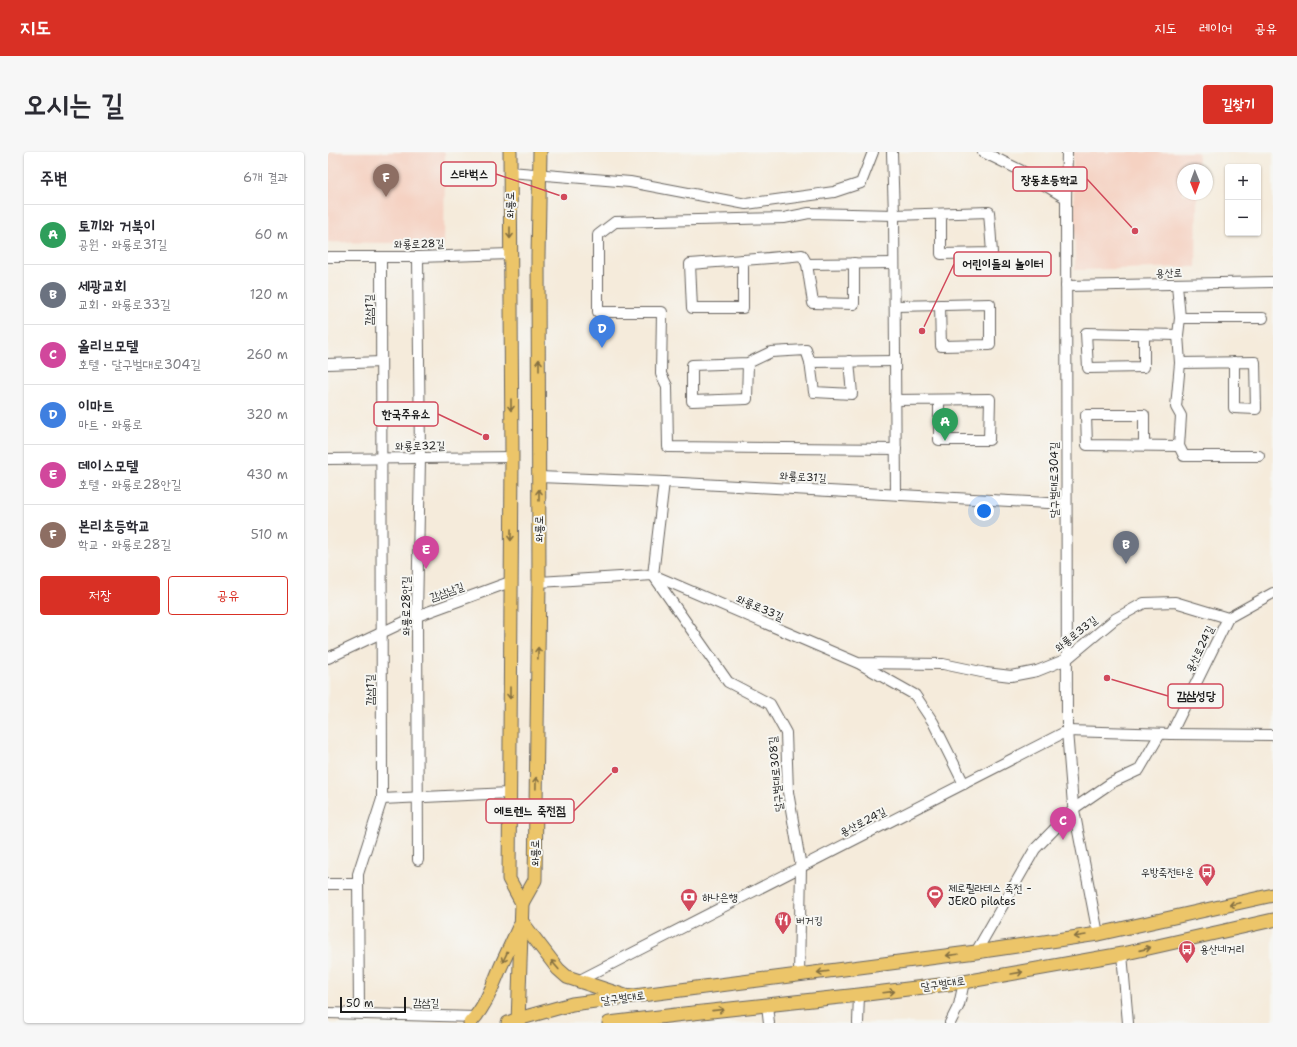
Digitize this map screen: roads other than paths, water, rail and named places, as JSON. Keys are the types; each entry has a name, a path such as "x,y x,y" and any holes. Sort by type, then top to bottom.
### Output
{"main road":[{"name":"와룡로","path":"510,152 512,457 509,879 522,903 515,1022"},
{"name":"와룡로","path":"522,903 535,880 539,582 538,256 540,152"},
{"name":"달구벌대로","path":"515,1022 572,1004 976,952 1098,934 1273,895"},
{"name":"달구벌대로","path":"613,1023 964,982 1122,954 1273,920"},
{"path":"473,1020 490,995 501,966 522,922 558,969 567,977 628,997"}],"street":[{"path":"510,172 630,182 746,204 834,192 860,183 873,152"},
{"path":"892,152 894,215 896,494"},
{"path":"983,152 1020,170 1066,198"},
{"name":"달구벌대로304길","path":"1067,152 1067,731 1074,808"},
{"path":"896,449 668,447 667,386 661,374 662,312 598,312 598,235 615,222 784,218 809,213 894,215 989,212 992,253 941,254 941,214"},
{"name":"와룡로28길","path":"328,257 418,257 510,254"},
{"path":"743,260 743,308 692,308 690,264 802,255 807,264 812,303 854,304 854,263"},
{"name":"감삼1길","path":"359,1014 358,874 382,799 381,257"},
{"name":"와룡로28안길","path":"418,257 420,458 417,616 418,860"},
{"path":"807,264 894,263"},
{"name":"용산로","path":"1066,286 1273,282"},
{"path":"1177,285 1180,318 1178,335 1180,363 1176,407 1181,416 1179,446 1184,456 1259,456"},
{"path":"895,306 940,305 990,304 990,345 941,346 940,305"},
{"path":"1180,318 1263,318"},
{"path":"1144,335 1144,366 1088,368 1086,333 1178,335"},
{"path":"748,363 746,399 692,401 692,365 748,363 771,352 806,350 810,362 814,392 852,394 849,362"},
{"path":"810,362 895,361"},
{"path":"328,364 381,362"},
{"path":"1180,363 1234,362 1255,362 1256,409 1234,408 1234,362"},
{"path":"896,400 990,399 989,440 939,440 939,400"},
{"path":"1144,446 1144,415 1086,415 1087,446 1144,446 1179,446"},
{"name":"와룡로32길","path":"328,459 512,457"},
{"name":"와룡로31길","path":"539,476 1066,504"},
{"path":"653,575 664,482"},
{"name":"와룡로33길","path":"539,582 653,575 858,663 915,695 933,722 964,784"},
{"name":"달구벌대로308길","path":"653,575 728,682 770,704 786,733 788,792 801,867 799,975"},
{"name":"감삼남길","path":"328,658 382,634 417,616 510,582"},
{"path":"1228,618 1273,593"},
{"name":"와룡로33길","path":"858,663 943,664 986,673 1011,676 1037,671 1067,658 1115,619 1144,603 1175,602 1228,618"},
{"name":"용산로24길","path":"1171,734 1228,618"},
{"name":"용산로24길","path":"578,981 1067,731 1273,735"},
{"path":"976,952 1035,849 1074,808 1111,783 1139,770 1160,734"},
{"path":"382,799 509,793"},
{"path":"1074,808 1098,934"},
{"path":"328,884 358,884"},
{"path":"1122,954 1128,1023"},
{"path":"950,1023 959,1005 964,982"},
{"path":"858,1023 859,995"},
{"path":"767,1005 769,1023"},
{"name":"감삼길","path":"328,1013 473,1020"}],"place":[{"name":"본리초등학교","path":"386,197"},
{"name":"스타벅스","path":"564,197"},
{"name":"장동초등학교","path":"1135,231"},
{"name":"어린이들의 놀이터","path":"922,331"},
{"name":"이마트","path":"602,348"},
{"name":"한국주유소","path":"486,437"},
{"name":"토끼와 거북이","path":"945,441"},
{"name":"세광교회","path":"1126,564"},
{"name":"데이스모텔","path":"426,569"},
{"name":"감삼성당","path":"1107,678"},
{"name":"에트렌느 죽전점","path":"615,770"},
{"name":"올리브모텔","path":"1063,840"},
{"name":"우방죽전타운","path":"1207,887"},
{"name":"제로필라테스 죽전 - JERO pilates","path":"935,909"},
{"name":"하나은행","path":"689,912"},
{"name":"버거킹","path":"783,935"},
{"name":"용산네거리","path":"1187,964"}]}
